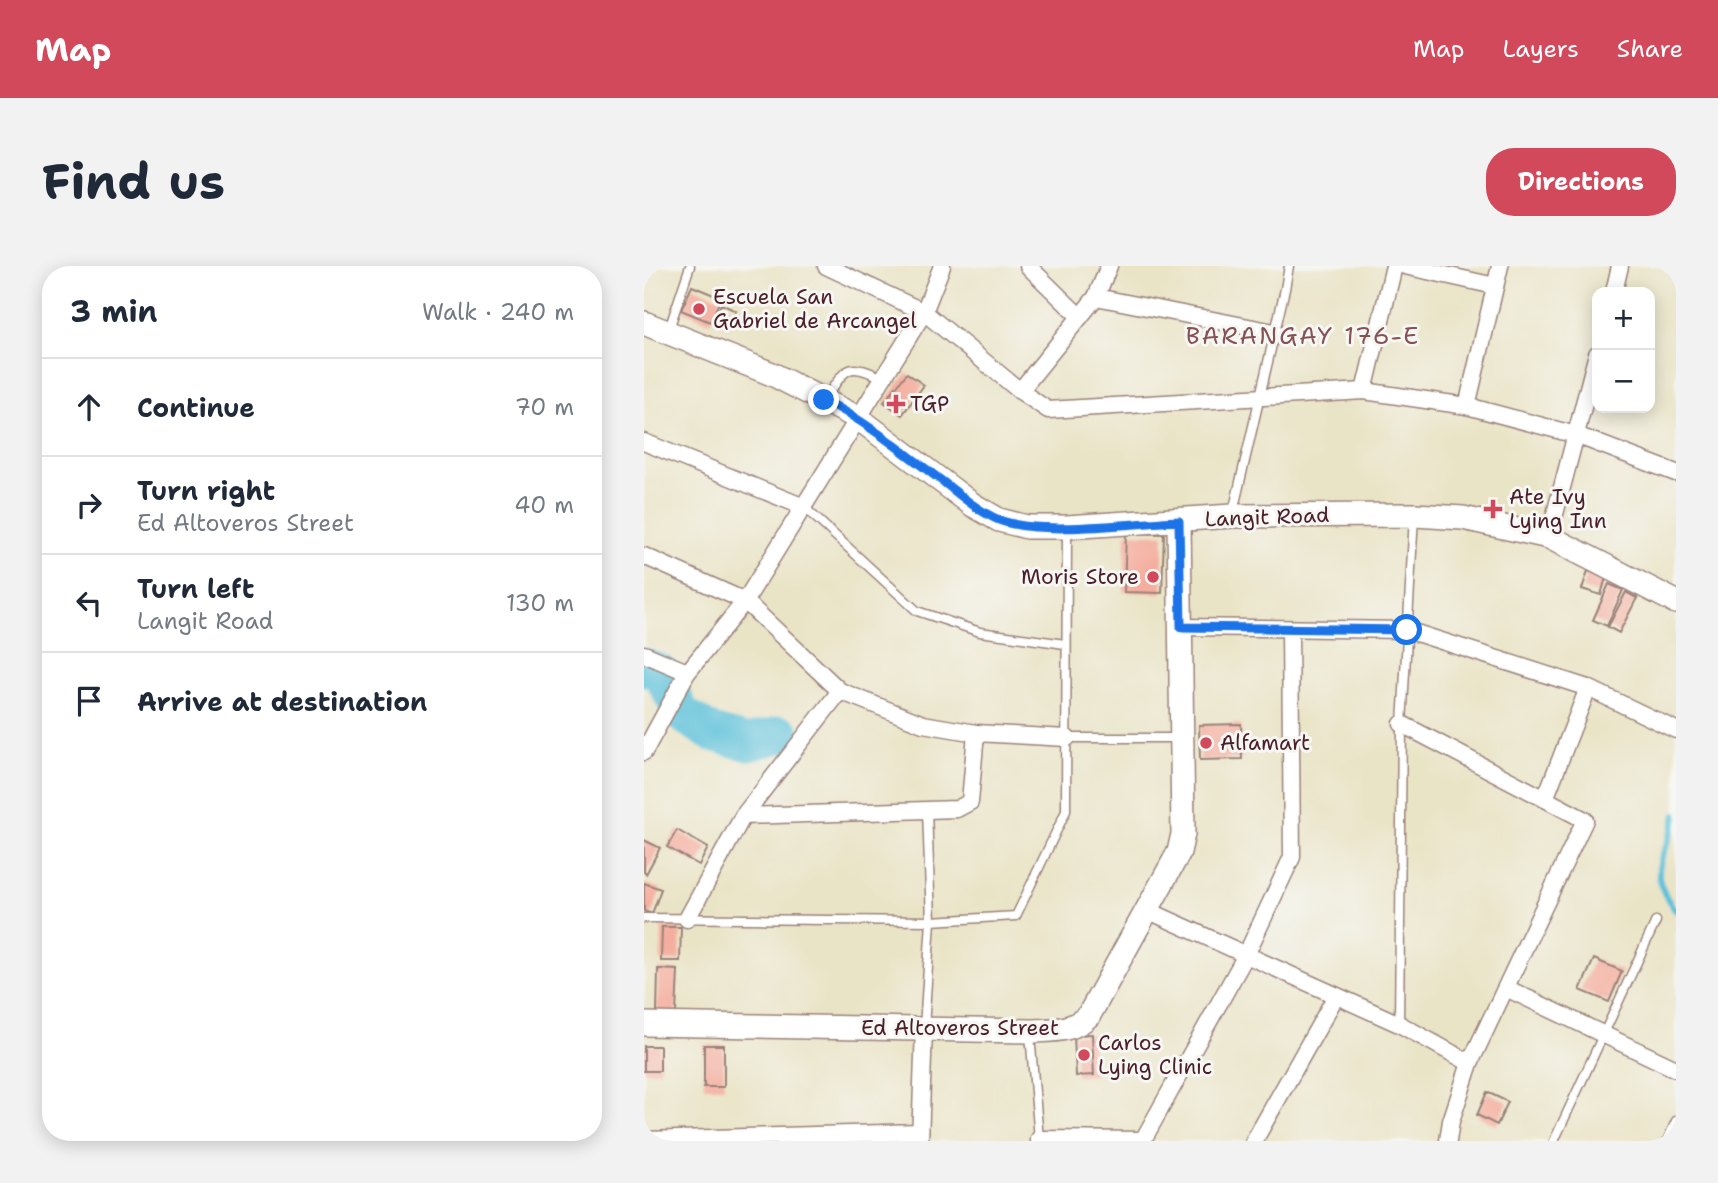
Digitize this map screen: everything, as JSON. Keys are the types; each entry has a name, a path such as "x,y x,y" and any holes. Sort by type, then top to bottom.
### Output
{"main road":[{"name":"Langit Road","path":"644,323 772,374 858,418 973,505 999,520 1027,527 1067,527 1232,516 1415,514 1463,518 1549,537 1676,602"},
{"name":"Ed Altoveros Street","path":"644,1024 1030,1031 1068,1029 1081,1024 1089,1015 1179,852 1183,834 1179,521"}],"street":[{"path":"826,266 924,312 1020,391 1048,410 1364,391 1467,406 1576,435 1676,473"},
{"path":"644,752 687,672 745,601 924,312 942,266"},
{"path":"1028,266 1080,317"},
{"path":"1020,391 1096,298 1108,266"},
{"path":"1364,391 1394,266"},
{"path":"1405,266 1495,286"},
{"path":"1467,406 1500,266"},
{"path":"1615,287 1620,266"},
{"path":"1096,298 1275,332"},
{"path":"1549,537 1592,373"},
{"path":"644,442 804,507"},
{"path":"644,556 745,601 840,691 923,724 976,733 1067,738"},
{"path":"1181,627 1407,630 1588,688 1676,730"},
{"path":"1039,1140 1143,1140 1246,955 1293,857 1290,629"},
{"path":"644,654 687,672"},
{"path":"1545,799 1588,688"},
{"path":"687,919 743,816 840,691"},
{"path":"1402,724 1585,820 1470,1063 1451,1121 1448,1141"},
{"path":"743,816 957,810 970,802 976,733"},
{"path":"1147,910 1399,1024 1470,1063"},
{"path":"1506,988 1676,1069"},
{"path":"1254,1141 1336,996"},
{"path":"644,1140 920,1137 925,1028"}],"lane":[{"path":"668,332 690,266"},
{"path":"1232,516 1289,266"},
{"path":"824,400 846,371 853,368 883,378"},
{"path":"804,507 917,611 980,632 1065,644"},
{"path":"1399,1024 1402,724 1415,514"},
{"path":"644,918 931,921 1016,916 1066,811 1067,527"},
{"path":"1067,738 1183,738"},
{"path":"925,1028 931,921 928,810"},
{"path":"1554,1141 1656,921"},
{"path":"1030,1031 1039,1140"},
{"path":"1667,1141 1676,1121"}],"building":[{"path":"692,286 721,298 710,322 681,310"},
{"path":"721,304 736,311 729,327 714,321"},
{"path":"907,373 924,385 902,415 884,402"},
{"path":"1126,533 1164,534 1162,593 1124,592"},
{"path":"1588,571 1606,577 1601,595 1582,589"},
{"path":"1609,584 1623,590 1607,626 1593,620"},
{"path":"1626,592 1637,598 1619,633 1608,627"},
{"path":"1241,724 1242,759 1200,760 1199,725"},
{"path":"677,830 708,848 699,865 667,847"},
{"path":"644,840 660,848 646,874 644,872"},
{"path":"644,883 661,889 652,914 644,911"},
{"path":"662,927 681,927 680,961 661,961"},
{"path":"1594,959 1622,971 1609,1002 1580,990"},
{"path":"658,969 678,970 676,1013 657,1013"},
{"name":"Carlos Lying Clinic","path":"1092,1034 1094,1075 1076,1076 1074,1035"},
{"path":"704,1045 724,1045 724,1087 704,1087"},
{"path":"644,1046 660,1046 660,1071 644,1071"},
{"path":"1487,1092 1508,1102 1497,1125 1477,1115"}],"waterway":[{"path":"644,667 661,673 682,714 712,733 748,743 782,734"},
{"path":"1676,814 1659,872 1660,883 1676,911"}],"place":[{"name":"Escuela San Gabriel de Arcangel","path":"699,309"},
{"name":"TGP","path":"896,404"},
{"name":"Ate Ivy Lying Inn","path":"1493,509"},
{"name":"Moris Store","path":"1153,577"},
{"name":"Alfamart","path":"1206,743"},
{"name":"Carlos Lying Clinic","path":"1084,1055"}],"district":[{"name":"BARANGAY 176-E","path":"1303,336"}],"route":[{"path":"824,400 858,418 973,505 999,520 1027,527 1179,521 1181,627 1407,630"}]}
